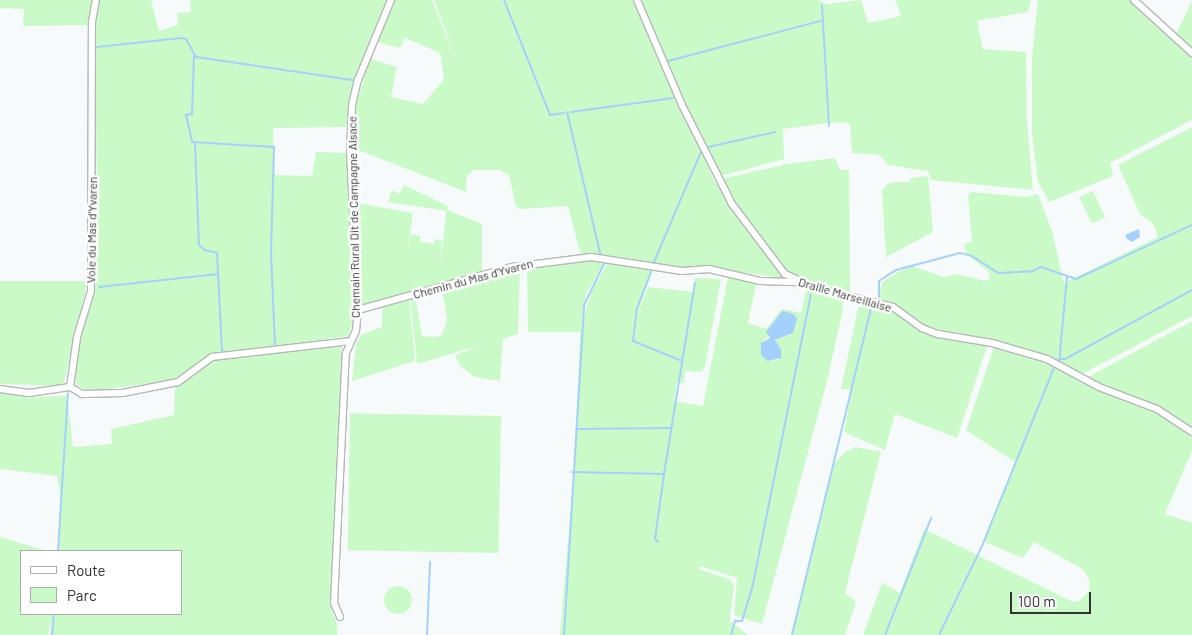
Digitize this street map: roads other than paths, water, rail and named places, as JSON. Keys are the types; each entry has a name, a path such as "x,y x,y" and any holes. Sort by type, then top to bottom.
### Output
{"street":[{"name":"Voie du Mas d'Yvaren","path":"70,387 77,337 91,290 92,22 96,0"},
{"name":"Chemain Rural Dit de Campagne Alsace","path":"340,617 334,603 338,488 346,353 356,331 358,310 350,153 352,105 358,80 391,0"},
{"name":"Draille Marseillaise","path":"637,0 682,105 732,204 785,274 798,282 893,307 922,328 938,334 992,343 1047,359 1099,387 1157,409 1192,432"},
{"path":"1134,0 1192,53"},
{"name":"Chemin du Mas d'Yvaren","path":"358,310 512,267 591,257 682,272 709,269 760,281 798,282"},
{"path":"0,389 29,393 70,387 82,394 123,393 178,382 212,357 351,341"}],"water":[{"path":"1139,229 1140,237 1132,242 1127,239 1125,235"},
{"path":"782,311 794,314 797,319 793,333 775,340 781,349 781,358 768,361 761,355 761,343 770,338 766,332"}],"waterway":[{"path":"504,0 550,115 564,113"},
{"path":"822,5 829,126"},
{"path":"668,61 821,21"},
{"path":"97,47 181,38 186,39 196,57 352,80"},
{"path":"194,56 192,114 186,115 192,142 274,147 271,253 275,344"},
{"path":"571,112 673,98"},
{"path":"567,112 601,257"},
{"path":"708,147 775,132"},
{"path":"195,143 199,245 205,250 217,253 222,352"},
{"path":"654,262 701,152"},
{"path":"879,297 879,281 896,270 960,253 972,256 998,273 1033,271 1041,267 1076,279 1192,225"},
{"path":"564,635 584,305 605,262"},
{"path":"651,272 637,308 633,341 682,361"},
{"path":"99,287 218,274"},
{"path":"1059,363 1067,277"},
{"path":"658,542 655,539 664,474 695,282"},
{"path":"1060,359 1065,359 1192,290"},
{"path":"731,635 735,621 742,621 752,589 811,295"},
{"path":"792,635 872,305"},
{"path":"939,635 982,546 1054,368"},
{"path":"58,550 68,393"},
{"path":"576,429 671,428"},
{"path":"572,472 664,474"},
{"path":"885,635 931,518"},
{"path":"427,635 430,562"},
{"path":"52,635 54,615"}]}
